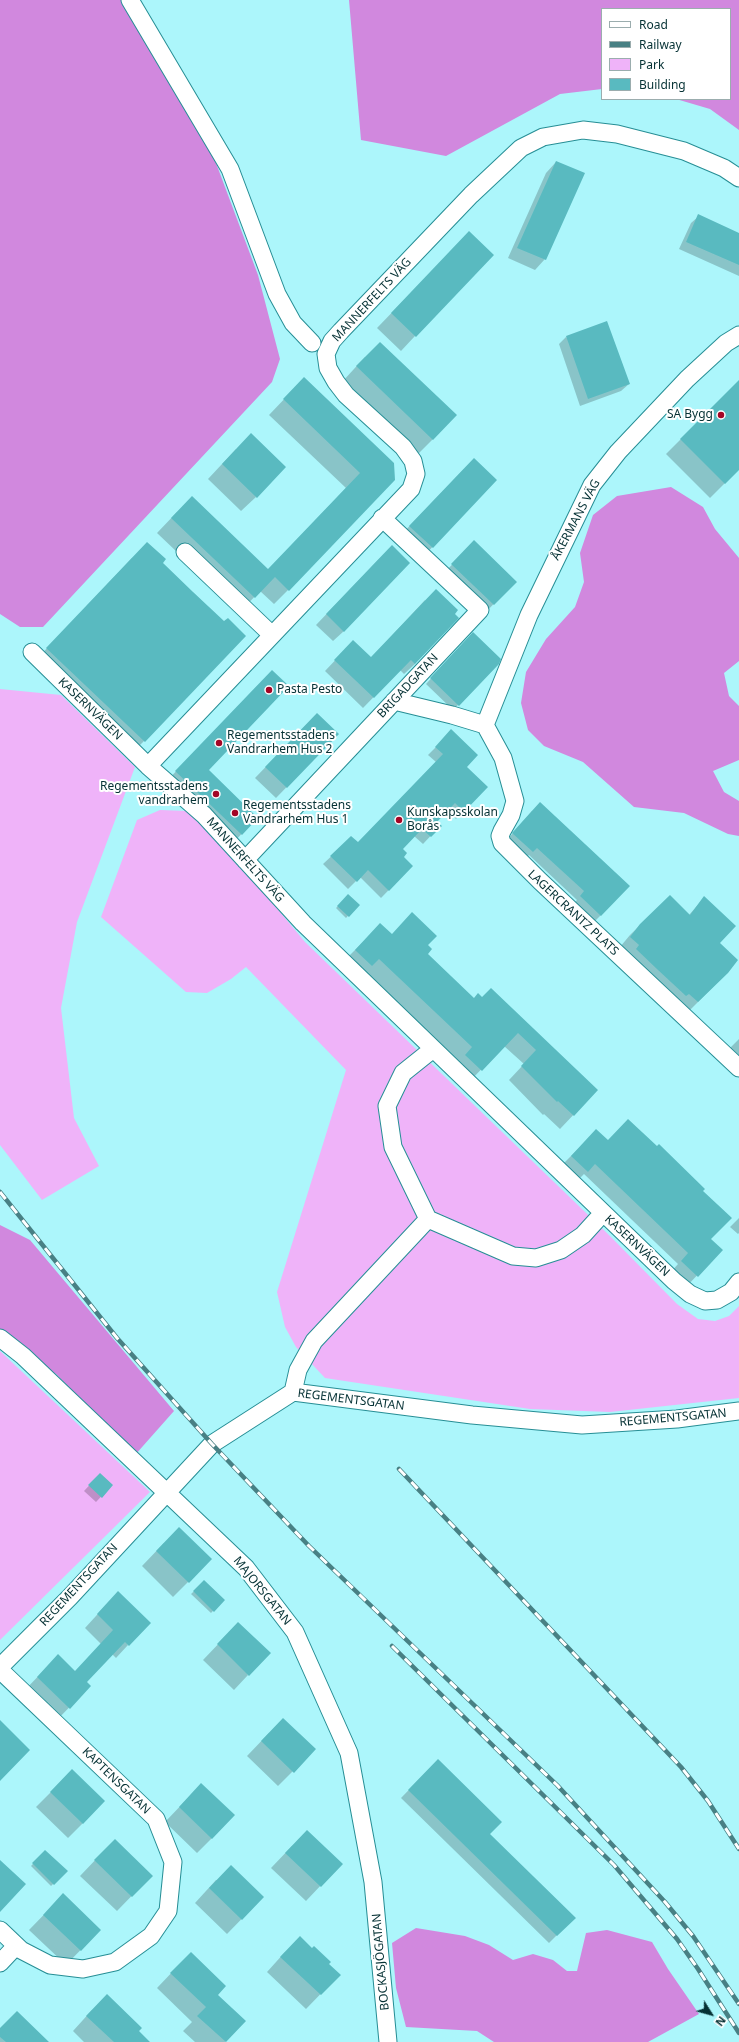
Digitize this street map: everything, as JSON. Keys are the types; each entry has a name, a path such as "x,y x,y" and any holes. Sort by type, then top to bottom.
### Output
{"street":[{"path":"130,0 230,169 277,294 294,323 312,343"},
{"name":"MANNERFELTS VÄG","path":"603,1213 303,923 204,815 148,766 411,489 416,474 414,461 404,448 346,395 328,368 326,354 332,342 341,331 504,162 521,148 543,137 583,130 617,134 684,151 724,168 739,178"},
{"name":"ÅKERMANS VÄG","path":"484,725 528,616 592,485 618,452 687,379 726,343 739,334"},
{"name":"BRIGADGATAN","path":"245,860 480,610 382,518"},
{"path":"185,552 272,635"},
{"name":"KASERNVÄGEN","path":"32,652 148,766"},
{"path":"394,701 452,715 484,725"},
{"name":"LAGERCRANTZ PLATS","path":"484,725 503,758 515,801 511,815 500,836 502,843 540,881 739,1068"},
{"path":"294,1392 298,1370 314,1341 428,1219 393,1147 387,1106 403,1073 433,1049"},
{"name":"KASERNVÄGEN","path":"428,1219 513,1256 536,1258 561,1250 583,1235 603,1213 690,1294 705,1301 717,1300 731,1292 739,1282"},
{"name":"MAJORSGATAN","path":"0,1338 23,1356 167,1491 246,1568 295,1632 349,1753 374,1882"},
{"name":"REGEMENTSGATAN","path":"0,1667 70,1597 212,1444 294,1392 472,1415 582,1425 676,1419 739,1411"},
{"name":"KAPTENSGATAN","path":"0,1670 156,1819 173,1862 168,1911 151,1936 115,1962 83,1969 50,1965 21,1950 0,1930"},
{"name":"BOCKASJÖGATAN","path":"374,1882 388,2042"},
{"path":"0,1963 16,1946"}],"green space":[{"path":"0,689 61,695 135,767 77,922 61,1008 74,1118 99,1166 42,1200 0,1145"},
{"path":"160,810 187,811 220,840 305,942 610,1236 677,1304 698,1319 715,1321 729,1316 739,1306 739,1398 610,1412 530,1409 325,1378 296,1347 285,1327 277,1292 346,1070 246,967 231,979 207,993 186,992 101,917 137,820"},
{"path":"0,1351 150,1492 0,1640"}],"shaded area":[{"path":"0,0 123,0 164,65 216,163 258,275 280,359 272,382 43,627 20,627 0,614"},
{"path":"349,0 739,0 739,130 710,109 679,100 731,100 731,8 601,8 601,89 560,94 446,156 361,140"},
{"path":"671,487 703,507 715,529 739,558 739,661 724,673 729,696 739,706 739,760 713,771 724,792 739,801 739,836 728,834 684,813 634,807 583,762 544,746 528,730 521,703 526,672 546,639 575,607 584,582 580,553 593,515 617,496"},
{"path":"0,1225 30,1240 174,1411 135,1455 56,1374 0,1339"},
{"path":"416,1928 465,1936 489,1945 513,1960 533,1954 553,1960 567,1971 577,1971 586,1933 607,1930 652,1942 668,1969 699,2014 648,2042 494,2042 477,2031 406,2027 396,1988 392,1943"}],"building":[{"path":"556,161 585,173 546,260 517,248"},
{"path":"698,214 739,233 739,265 686,242"},
{"path":"469,231 494,255 416,337 391,313"},
{"path":"607,321 630,384 588,399 566,336"},
{"path":"380,342 457,415 433,440 356,366"},
{"path":"304,377 394,463 395,480 289,591 275,577 255,598 171,518 192,496 268,569 360,473 283,399"},
{"name":"SA Bygg","path":"739,380 739,470 725,484 680,439"},
{"path":"251,433 286,467 257,498 222,464"},
{"path":"474,458 497,480 433,548 409,526"},
{"path":"474,540 517,582 494,605 451,564"},
{"path":"147,542 166,559 163,563 193,592 224,621 228,618 246,636 145,742 46,648"},
{"path":"392,545 410,563 344,632 326,614"},
{"path":"436,589 458,610 455,614 459,618 415,664 411,660 374,698 334,660 353,640 371,657"},
{"path":"473,632 501,659 499,664 459,706 430,678"},
{"path":"272,670 289,686 209,770 258,818 242,835 175,771"},
{"path":"317,713 339,734 287,788 265,767"},
{"path":"451,729 478,755 467,767 488,787 464,812 455,803 437,822 442,826 431,837 422,829 403,849 407,853 404,857 413,866 389,891 368,870 357,882 330,856 351,836 358,842 443,754 435,747"},
{"path":"540,802 630,886 601,916 580,896 584,891 537,848 533,852 512,833"},
{"path":"348,894 360,905 349,917 337,906"},
{"path":"670,895 690,915 704,896 736,926 720,943 738,960 728,973 698,1002 689,994 686,996 636,949 639,945 630,937 640,924"},
{"path":"412,912 437,936 428,945 432,949 428,954 474,998 478,993 482,997 491,988 598,1090 574,1116 558,1101 557,1102 521,1066 536,1050 518,1033 482,1071 465,1055 472,1047 379,959 372,966 355,950 380,923 392,934"},
{"path":"628,1119 657,1146 659,1144 705,1189 703,1191 732,1218 711,1239 723,1250 698,1277 681,1261 688,1253 595,1164 588,1172 571,1156 596,1129 608,1140"},
{"path":"100,1473 113,1485 102,1498 88,1485"},
{"path":"179,1527 212,1559 189,1583 156,1551"},
{"path":"204,1580 225,1600 214,1612 193,1591"},
{"path":"118,1591 151,1623 129,1646 125,1642 87,1682 91,1686 70,1709 37,1677 58,1654 75,1671 113,1630 97,1614"},
{"path":"238,1622 271,1653 249,1676 217,1644"},
{"path":"283,1718 316,1749 294,1773 261,1741"},
{"path":"0,1720 30,1750 0,1781"},
{"path":"438,1759 502,1822 490,1834 576,1918 557,1936 408,1790"},
{"path":"72,1769 105,1801 83,1824 50,1792"},
{"path":"201,1783 235,1815 212,1839 179,1807"},
{"path":"307,1830 343,1864 321,1887 285,1853"},
{"path":"115,1839 153,1876 132,1897 94,1860"},
{"path":"45,1850 68,1871 54,1885 32,1863"},
{"path":"0,1860 26,1884 0,1912"},
{"path":"231,1865 264,1897 242,1920 209,1888"},
{"path":"63,1893 101,1930 81,1951 43,1915"},
{"path":"300,1936 312,1948 314,1946 331,1962 329,1964 341,1975 321,1995 280,1957"},
{"path":"191,1952 226,1986 218,1995 246,2021 226,2042 197,2016 206,2007 170,1973"},
{"path":"107,1994 142,2028 139,2031 150,2042 114,2042 86,2016"},
{"path":"17,2011 49,2042 6,2042 0,2037 0,2028"}],"railway":[{"path":"0,1192 117,1338 212,1444 309,1546 557,1785 665,1902 693,1936 739,2004"},
{"path":"399,1469 681,1767 708,1801 739,1849"},
{"path":"392,1646 614,1865 677,1939 739,2033"}],"place":[{"name":"SA Bygg","path":"721,415"},
{"name":"Pasta Pesto","path":"269,690"},
{"name":"Regementsstadens Vandrarhem Hus 2","path":"219,743"},
{"name":"Regementsstadens vandrarhem","path":"216,794"},
{"name":"Regementsstadens Vandrarhem Hus 1","path":"235,813"},
{"name":"Kunskapsskolan Borås","path":"399,820"}]}
